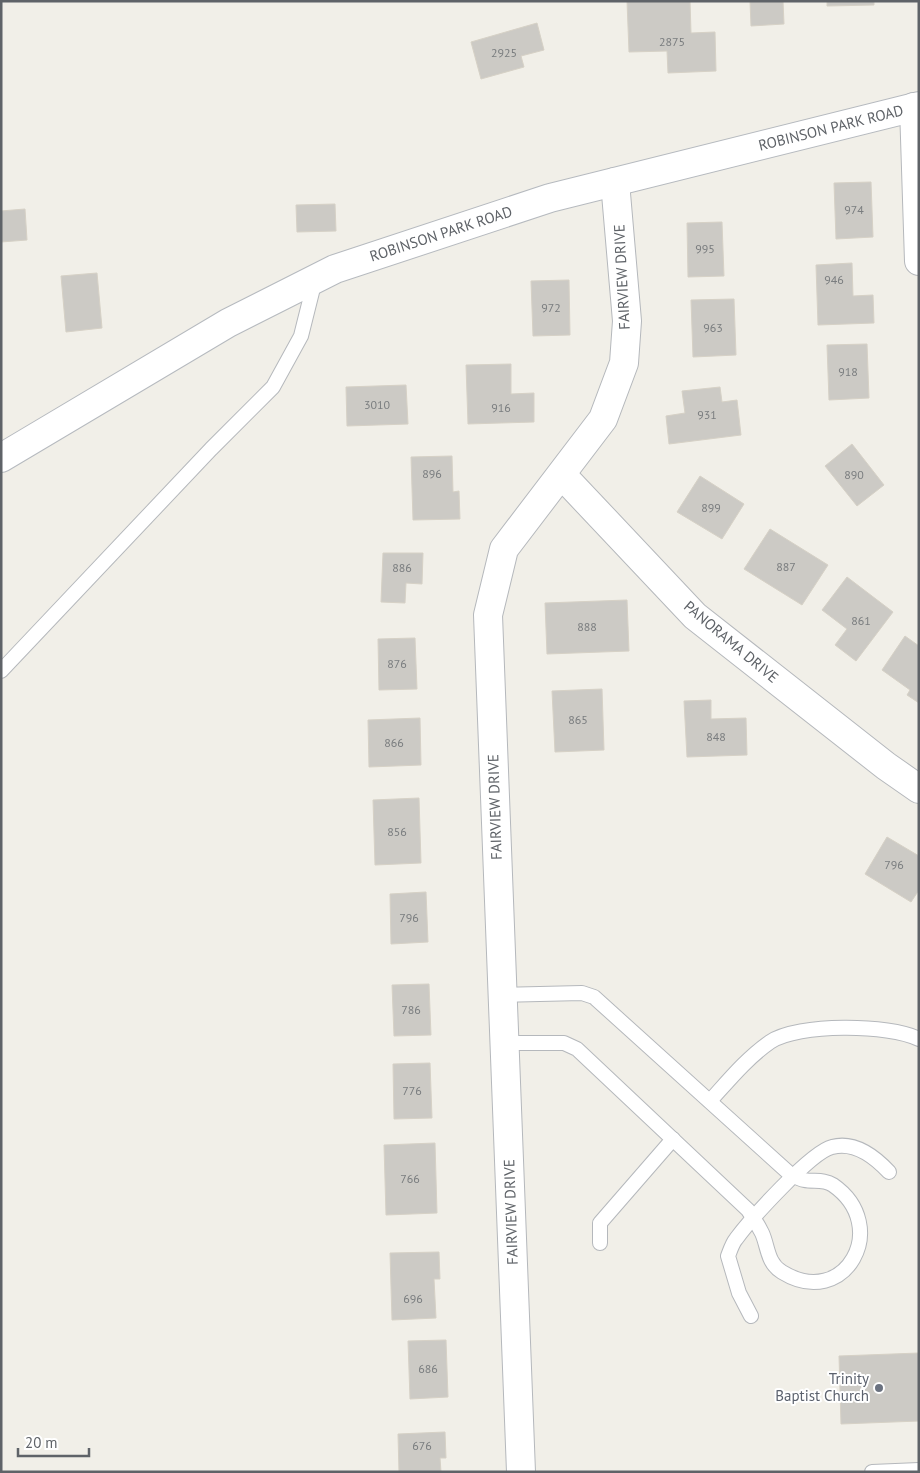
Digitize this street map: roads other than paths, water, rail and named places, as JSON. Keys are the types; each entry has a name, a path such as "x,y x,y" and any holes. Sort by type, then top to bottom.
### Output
{"street":[{"name":"ROBINSON PARK ROAD","path":"1,458 228,323 336,269 550,198 916,107"},
{"path":"916,107 919,261"},
{"name":"FAIRVIEW DRIVE","path":"521,1472 488,616 504,549 603,420 624,363 627,321 616,182"},
{"name":"PANORAMA DRIVE","path":"562,475 695,616 886,766 919,789"}],"lane":[{"path":"1,671 106,562 210,449 273,387 301,336 315,279"},
{"path":"502,995 582,993 594,997 790,1174 804,1180 832,1184 848,1197 858,1213 861,1239 856,1257 842,1274 824,1282 801,1280 781,1272 769,1258 762,1234 748,1210 577,1049 564,1043 504,1044"},
{"path":"710,1101 744,1064 771,1042 791,1033 823,1029 888,1029 919,1039"},
{"path":"600,1243 600,1223 673,1139"},
{"path":"751,1316 739,1293 728,1256 735,1241 754,1218 813,1156 833,1146 857,1148 877,1158 889,1172"},
{"path":"872,1472 919,1470"}],"place":[{"name":"Trinity Baptist Church","path":"879,1388"}]}
